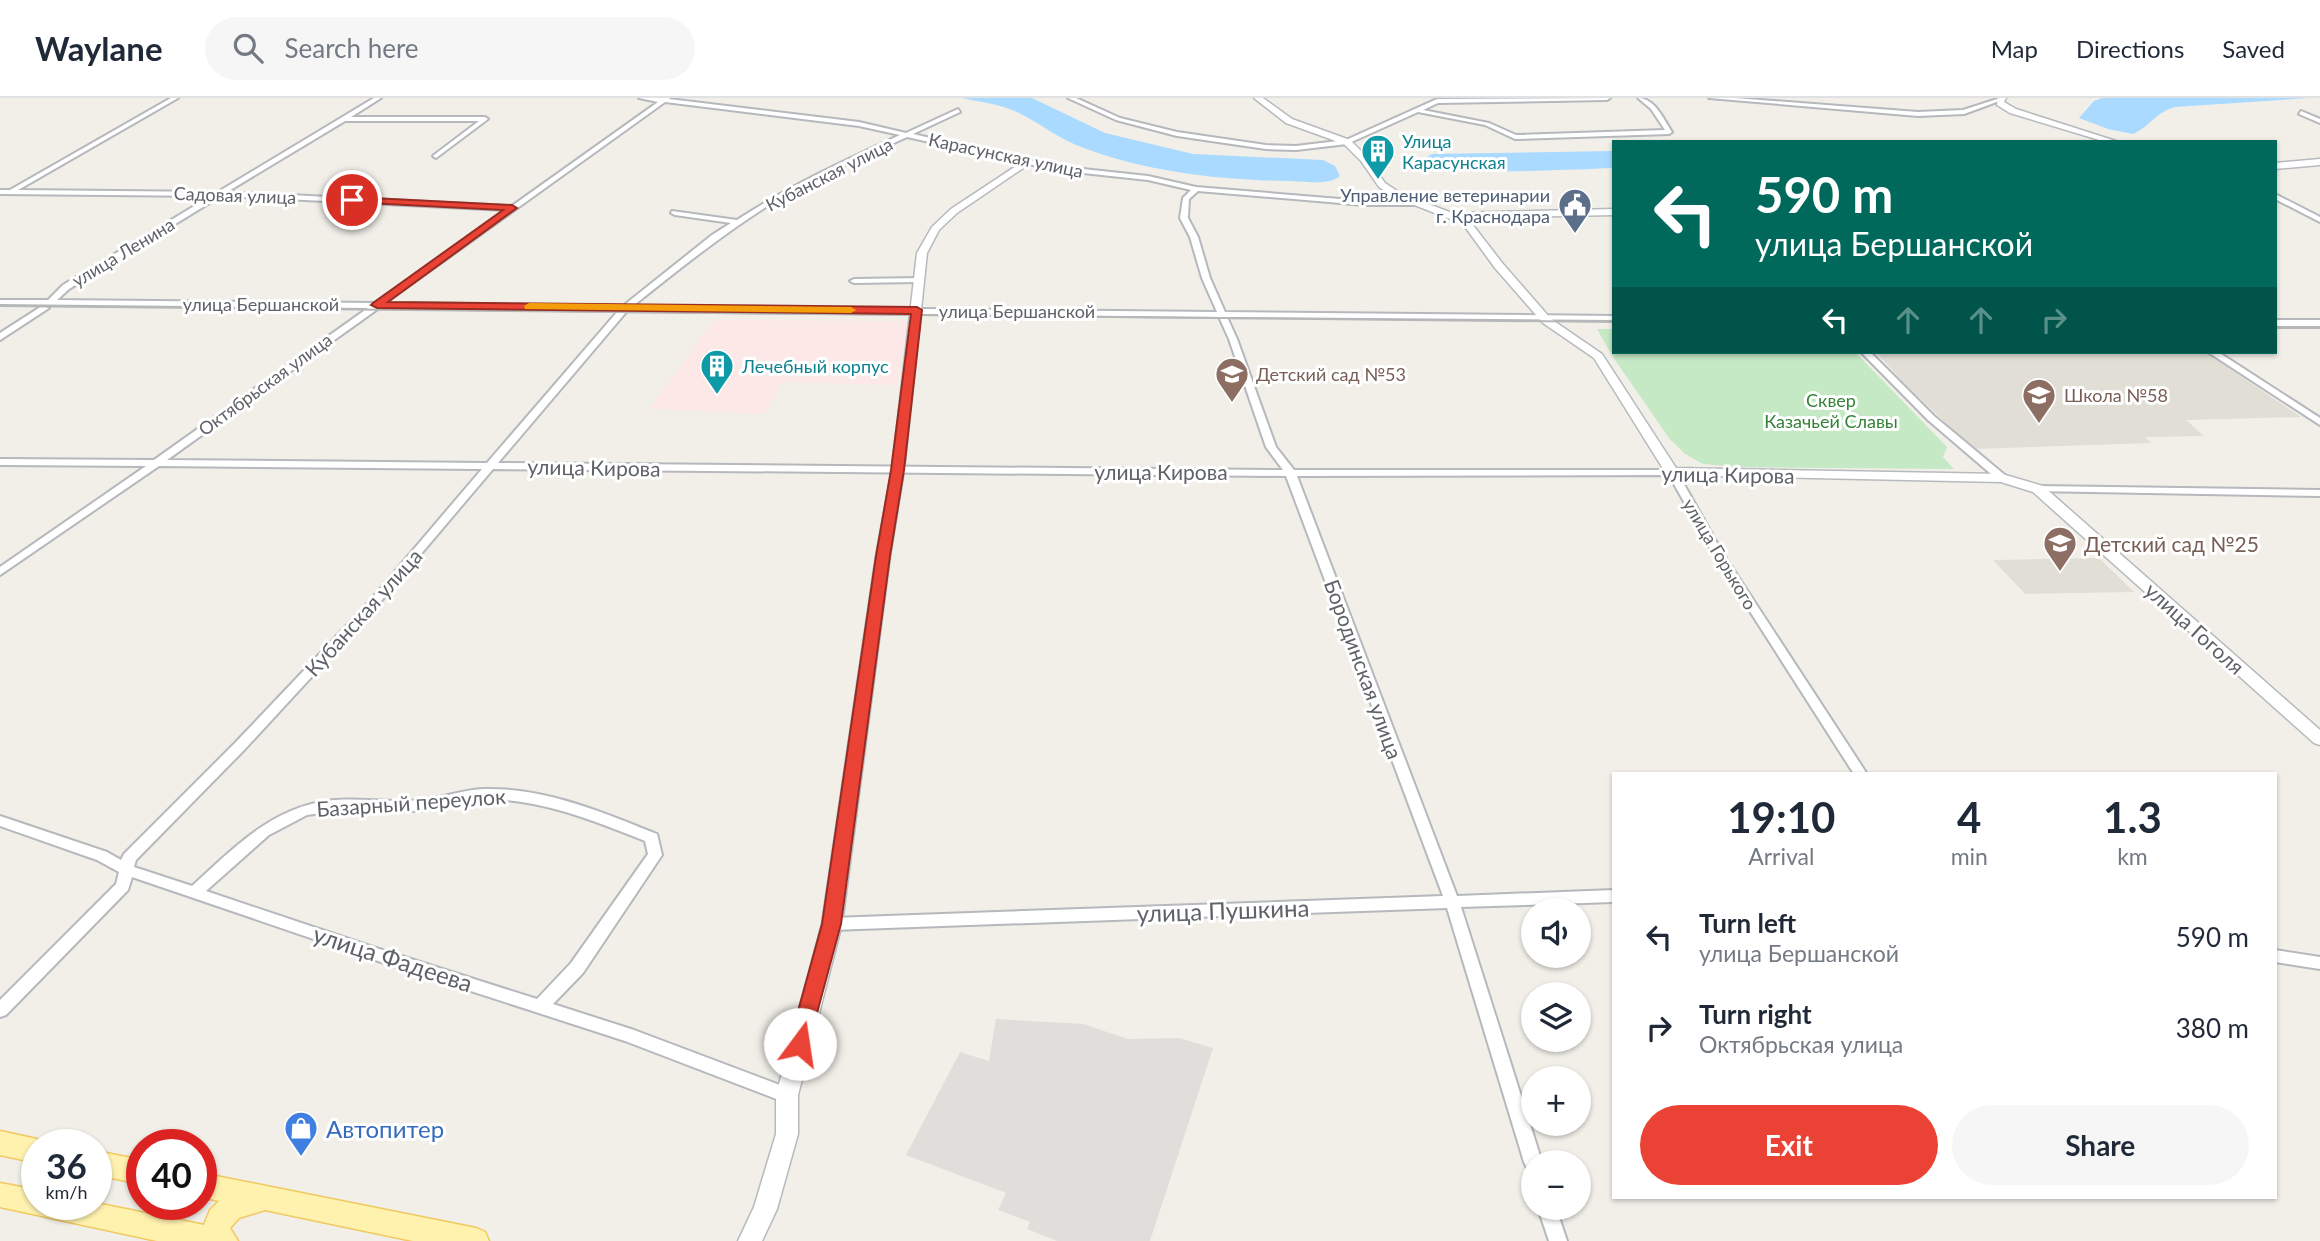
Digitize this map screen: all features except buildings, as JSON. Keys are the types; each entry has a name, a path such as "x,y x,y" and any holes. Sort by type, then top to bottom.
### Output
{"main road":[{"path":"0,1143 21,1148"},
{"path":"217,1188 476,1241"},
{"path":"0,1195 21,1200"},
{"path":"225,1241 216,1234 216,1224 224,1212 236,1204 269,1199"},
{"path":"112,1219 218,1241"}],"street":[{"path":"9,192 175,98"},
{"name":"улица Ленина","path":"0,337 48,305 66,287 378,98"},
{"name":"Карасунская улица","path":"642,98 859,124 1028,162 1083,172 1148,178 1196,189 1364,203 1413,203"},
{"path":"1071,98 1118,119 1221,141 1296,148 1347,142 1426,104 1447,100 1607,98"},
{"path":"1258,98 1289,121 1347,142"},
{"path":"1416,110 1487,124 1516,137 1669,132 1653,108 1641,98"},
{"path":"1712,98 1918,114 1964,112 2001,99 2005,107 2034,119 2108,140"},
{"name":"Октябрьская улица","path":"0,572 157,463 665,99"},
{"name":"Кубанская улица","path":"0,1010 122,886 129,858 240,746 372,605 623,311 715,237 772,200 836,167 958,111"},
{"path":"2301,113 2320,121"},
{"path":"343,119 485,119 436,156"},
{"name":"улица Горького","path":"1347,142 1364,159 1382,184 1413,203 1453,216 1470,226 1499,266 1546,320 1598,356 1672,472 1717,552 1860,772"},
{"path":"750,1241 765,1209 787,1134 787,1095 832,924 883,556 898,470 922,253 935,229 954,211 1028,162"},
{"path":"2277,166 2320,162"},
{"name":"Бородинская улица","path":"1196,189 1186,198 1184,218 1194,237 1206,278 1224,317 1272,447 1290,472 1452,901 1530,1150"},
{"name":"Садовая улица","path":"0,195 9,192 219,194 512,208"},
{"path":"2277,197 2320,220"},
{"path":"675,212 738,222"},
{"path":"1453,216 1612,212"},
{"path":"854,281 918,280"},
{"name":"улица Бершанской","path":"0,302 366,312 623,311 1546,320 1612,318"},
{"name":"улица Бершанской","path":"0,308 48,305 377,305 623,311"},
{"name":"улица Бершанской","path":"1546,320 1612,324"},
{"path":"2277,323 2320,323"},
{"path":"1867,354 1937,423 2002,478"},
{"path":"2215,354 2320,422"},
{"name":"улица Кирова","path":"0,462 1516,475 1672,472 2002,478 2038,489 2320,493"},
{"name":"улица Гоголя","path":"2038,489 2320,738"},
{"name":"Базарный переулок","path":"195,892 265,830 302,810 322,806 421,806 482,794 518,795 576,809 652,838 655,855 577,968 541,1005"},
{"name":"улица Фадеева","path":"0,821 102,856 128,870 372,953 628,1035 787,1095"},
{"name":"улица Пушкина","path":"832,924 1612,895"},
{"path":"2277,956 2320,963"},
{"path":"1551,1220 1558,1241"}],"shaded area":[{"path":"714,320 908,321 897,385 783,382 765,412 760,414 649,409"},
{"path":"1878,354 2208,354 2301,417 2186,420 2204,436 2145,437 2152,443 1973,449"},
{"name":"Детский сад №25","path":"2099,558 2134,592 2025,594 1993,560"},
{"path":"996,1019 1083,1024 1128,1039 1179,1038 1213,1048 1150,1241 1057,1241 1027,1229 1030,1222 998,1210 1006,1193 906,1155 960,1052 989,1061"}],"green space":[{"name":"Сквер Казачьей Славы","path":"1597,329 1612,329 1612,354 1857,354 1947,447 1943,457 1954,469 1737,467 1703,464 1685,454 1669,438 1613,357"}],"water":[{"path":"961,98 1032,98 1105,133 1193,154 1323,160 1335,166 1340,176 1323,182 1263,180 1159,169 1076,145 1009,109"},
{"path":"2102,98 2310,98 2175,107 2133,134 2108,129 2079,118 2094,101"},
{"path":"1612,151 1612,168 1447,171 1413,165 1432,154"}],"tram line":[{"path":"0,306 1612,322"},
{"path":"2277,328 2320,328"}],"slow traffic":[{"path":"529,306 851,310"}],"place":[{"name":"Улица Карасунская","path":"1378,181"},
{"name":"Управление ветеринарии г. Краснодара","path":"1575,235"},
{"name":"Лечебный корпус","path":"717,396"},
{"name":"Детский сад №53","path":"1232,404"},
{"name":"Школа №58","path":"2039,425"},
{"name":"Детский сад №25","path":"2060,573"},
{"name":"Автопитер","path":"301,1158"}],"route":[{"path":"352,200 512,208 377,305 917,310 898,470 883,556 832,924 800,1044"}]}
